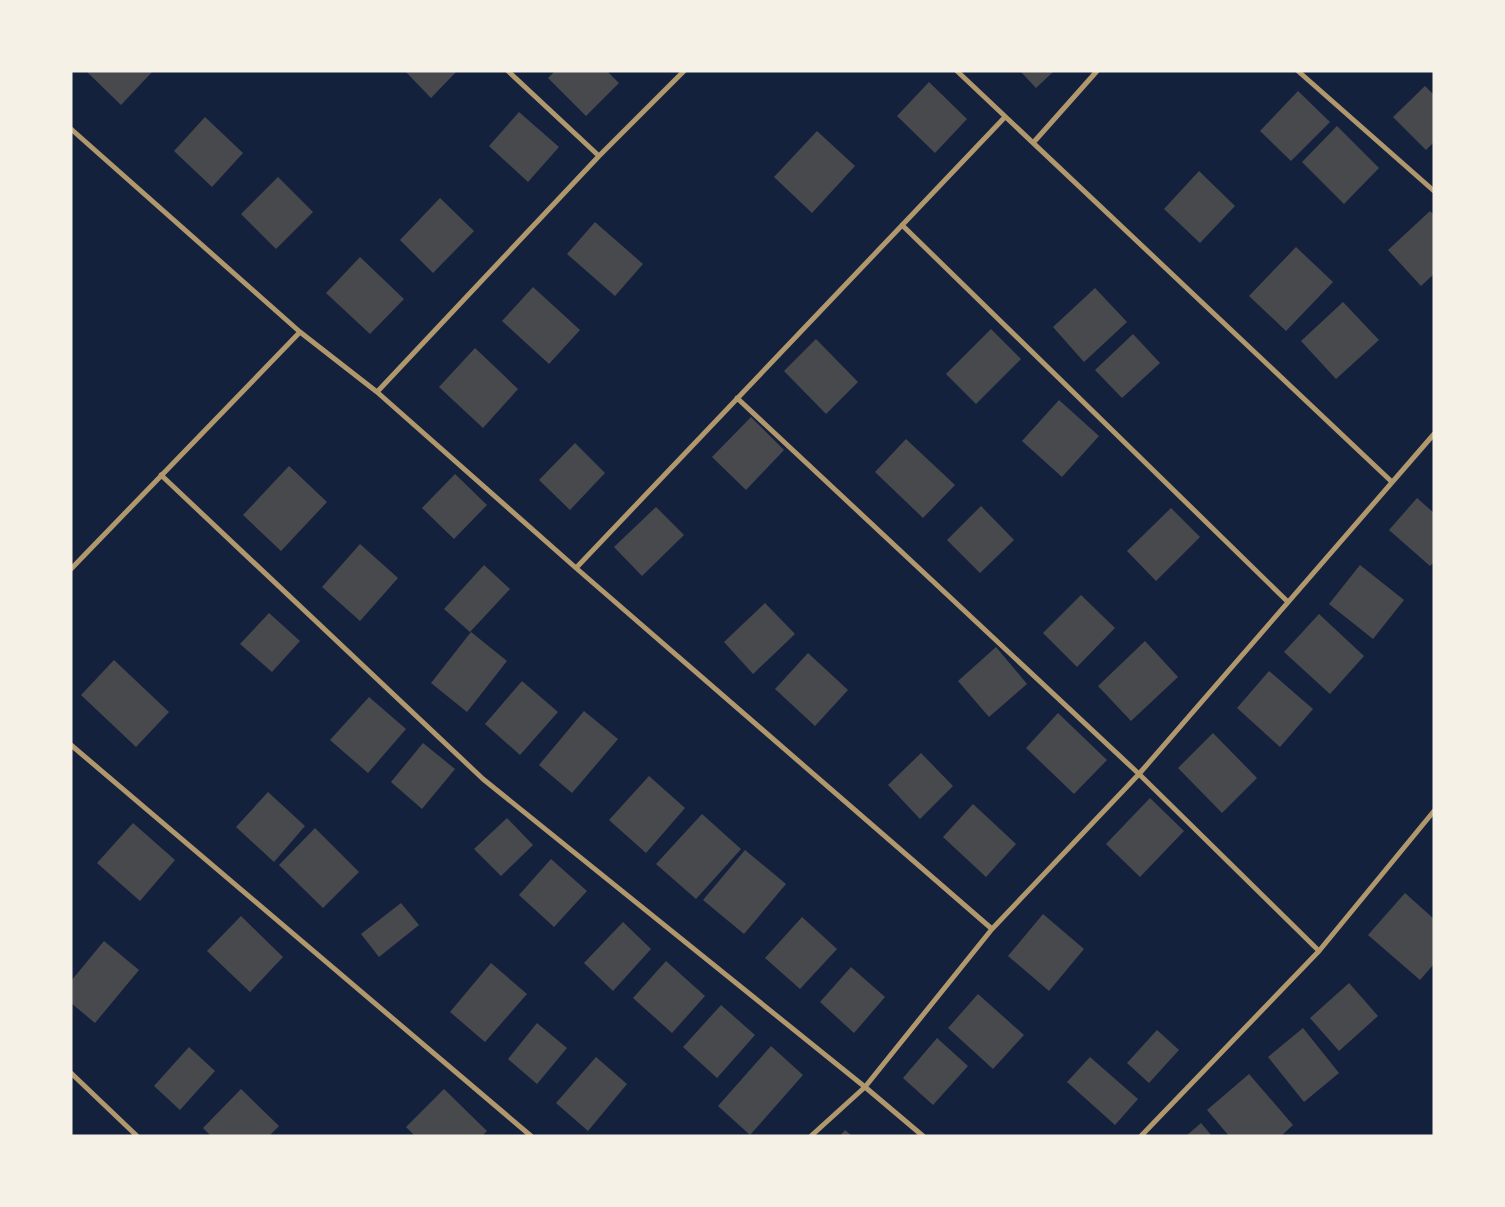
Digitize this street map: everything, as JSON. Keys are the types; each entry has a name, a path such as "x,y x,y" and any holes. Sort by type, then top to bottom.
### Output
{"street":[{"path":"508,71 599,156"},
{"path":"378,392 599,156 684,71"},
{"path":"957,71 1392,482"},
{"path":"1033,143 1097,71"},
{"path":"1298,71 1434,191"},
{"path":"576,568 1005,117"},
{"path":"71,129 300,332 378,392 576,568 992,929"},
{"path":"902,225 1288,602"},
{"path":"71,569 300,332"},
{"path":"738,398 1140,774 1318,951"},
{"path":"811,1136 865,1086 992,929 1140,774 1434,434"},
{"path":"161,476 483,779 865,1086 923,1136"},
{"path":"71,746 531,1136"},
{"path":"1141,1136 1318,951 1434,811"},
{"path":"71,1073 137,1136"}],"building":[{"path":"86,71 153,71 121,105"},
{"path":"405,71 457,71 431,98"},
{"path":"555,71 607,71 619,83 586,116 548,78"},
{"path":"1020,71 1054,71 1036,88"},
{"path":"929,82 967,119 935,153 897,116"},
{"path":"1425,86 1434,95 1434,142 1426,150 1393,117"},
{"path":"1298,91 1330,122 1291,161 1260,131"},
{"path":"519,112 559,147 528,182 489,146"},
{"path":"205,117 243,153 212,187 174,151"},
{"path":"1337,126 1379,168 1344,204 1302,162"},
{"path":"817,131 855,166 812,213 774,177"},
{"path":"1199,171 1235,206 1200,243 1164,209"},
{"path":"278,177 313,212 276,249 241,214"},
{"path":"440,198 474,231 433,273 400,240"},
{"path":"1430,211 1434,215 1434,274 1421,286 1388,250"},
{"path":"595,222 643,264 615,296 567,254"},
{"path":"1296,247 1333,282 1286,331 1249,296"},
{"path":"360,257 404,299 370,334 326,293"},
{"path":"533,287 580,330 549,364 502,321"},
{"path":"1095,288 1127,322 1084,362 1053,327"},
{"path":"1343,302 1379,340 1336,379 1301,341"},
{"path":"991,329 1021,359 976,404 946,374"},
{"path":"1133,334 1160,363 1122,398 1095,370"},
{"path":"816,339 858,382 826,414 784,371"},
{"path":"475,348 518,389 483,428 439,387"},
{"path":"1059,400 1099,436 1062,477 1022,441"},
{"path":"751,417 784,450 746,490 712,457"},
{"path":"906,439 955,485 923,518 875,472"},
{"path":"575,443 605,473 570,510 539,480"},
{"path":"289,466 327,502 281,551 243,515"},
{"path":"455,474 487,505 454,539 422,508"},
{"path":"1417,498 1434,513 1434,562 1430,566 1389,530"},
{"path":"981,506 1014,540 980,573 947,540"},
{"path":"656,507 684,535 642,576 614,547"},
{"path":"1171,508 1200,537 1156,581 1127,551"},
{"path":"360,544 398,578 360,621 322,587"},
{"path":"484,565 510,589 470,632 444,609"},
{"path":"1360,565 1404,600 1373,639 1329,604"},
{"path":"1081,595 1115,628 1077,667 1043,633"},
{"path":"765,603 795,634 753,674 724,642"},
{"path":"269,613 300,641 272,672 240,644"},
{"path":"1319,614 1364,656 1330,694 1284,652"},
{"path":"471,632 507,661 467,712 431,683"},
{"path":"1145,641 1178,677 1131,721 1098,686"},
{"path":"996,647 1027,684 989,717 958,681"},
{"path":"808,653 848,690 815,726 775,689"},
{"path":"114,660 169,712 136,747 81,695"},
{"path":"1269,671 1313,709 1280,747 1237,708"},
{"path":"522,681 558,712 520,755 485,724"},
{"path":"369,697 406,729 368,773 330,740"},
{"path":"584,711 618,739 572,793 539,765"},
{"path":"1058,713 1107,760 1074,794 1026,748"},
{"path":"1213,733 1257,778 1222,813 1178,768"},
{"path":"423,743 455,769 422,809 391,782"},
{"path":"921,753 953,786 920,819 888,785"},
{"path":"649,776 685,808 646,853 609,820"},
{"path":"268,792 305,826 274,862 236,827"},
{"path":"1150,798 1184,831 1140,877 1106,844"},
{"path":"973,804 1016,844 986,877 943,837"},
{"path":"702,814 741,849 696,899 656,864"},
{"path":"507,818 533,845 501,876 474,849"},
{"path":"133,823 175,860 140,901 97,863"},
{"path":"315,828 359,872 323,908 279,865"},
{"path":"745,850 786,884 744,934 703,900"},
{"path":"551,859 587,891 554,927 519,895"},
{"path":"1405,893 1434,919 1434,964 1420,980 1368,935"},
{"path":"401,903 419,925 379,957 361,934"},
{"path":"1043,914 1084,949 1049,991 1008,956"},
{"path":"241,916 283,957 250,992 207,951"},
{"path":"802,917 837,949 800,989 765,958"},
{"path":"623,922 651,949 613,991 584,963"},
{"path":"104,941 139,970 95,1023 71,1003 71,981"},
{"path":"666,961 705,996 672,1033 633,998"},
{"path":"491,963 527,994 485,1042 450,1012"},
{"path":"851,967 885,997 854,1033 820,1002"},
{"path":"1349,983 1378,1016 1339,1051 1310,1018"},
{"path":"978,994 1024,1035 993,1069 948,1028"},
{"path":"721,1005 755,1035 717,1078 683,1047"},
{"path":"537,1023 567,1048 537,1084 508,1059"},
{"path":"1303,1028 1339,1073 1304,1102 1268,1057"},
{"path":"1157,1030 1179,1050 1149,1083 1127,1063"},
{"path":"937,1038 968,1066 933,1105 903,1078"},
{"path":"771,1046 803,1075 750,1135 718,1106"},
{"path":"189,1047 215,1071 180,1110 154,1086"},
{"path":"596,1057 627,1084 588,1131 556,1103"},
{"path":"1090,1057 1138,1099 1115,1125 1067,1082"},
{"path":"1249,1074 1293,1125 1281,1136 1229,1136 1207,1110"},
{"path":"241,1089 279,1126 269,1136 211,1136 203,1128"},
{"path":"444,1089 487,1131 482,1136 415,1136 406,1127"},
{"path":"1201,1123 1212,1136 1186,1136"},
{"path":"845,1130 852,1136 840,1136"}]}
